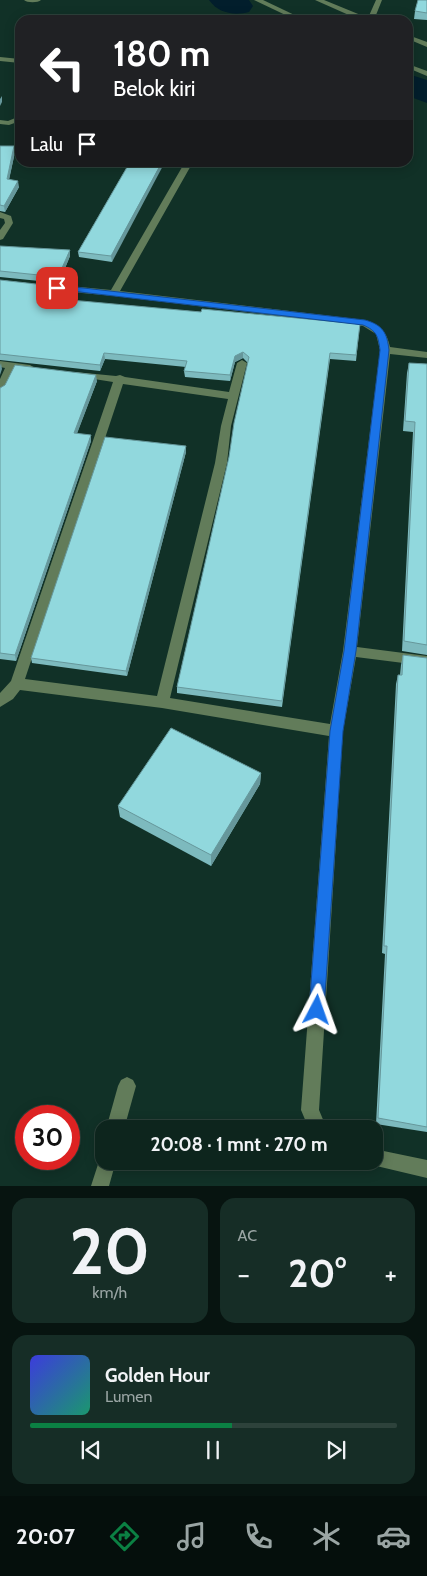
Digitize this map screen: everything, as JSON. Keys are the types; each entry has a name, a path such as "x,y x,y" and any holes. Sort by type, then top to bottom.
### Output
{"street":[{"path":"27,0 38,0"},
{"path":"257,0 283,15"},
{"path":"318,0 354,15"},
{"path":"373,15 379,0"},
{"path":"413,39 427,45"},
{"path":"0,59 15,60"},
{"path":"413,68 427,74"},
{"path":"0,122 15,120"},
{"path":"114,293 186,167"},
{"path":"0,215 8,218 9,223 0,237"},
{"path":"29,285 114,293 365,323 373,325 381,331 385,350 350,651 336,731 310,1110 314,1120"},
{"path":"385,350 427,355"},
{"path":"162,702 221,463 226,426 242,362"},
{"path":"0,364 41,369"},
{"path":"0,390 12,365"},
{"path":"71,372 233,396"},
{"path":"0,701 17,684 120,378"},
{"path":"350,651 427,661"},
{"path":"17,684 162,702 336,731"},
{"path":"118,1120 127,1086"},
{"path":"383,1160 427,1168"},
{"path":"100,1186 104,1170"}],"building":[{"path":"418,0 427,0 427,13 415,11"},
{"path":"0,146 14,146 7,179 18,181 4,206 0,205"},
{"path":"127,167 159,167 111,256 78,252"},
{"path":"0,246 70,250 58,277 0,271"},
{"path":"0,280 54,286 49,298 201,312 202,309 360,324 356,355 330,353 282,701 177,687 229,457 234,423 249,357 243,352 235,356 230,375 184,371 187,361 104,353 100,365 0,354"},
{"path":"409,363 427,364 427,645 404,641 415,422 405,421"},
{"path":"15,365 96,375 74,433 91,435 15,655 0,653 0,388 5,385"},
{"path":"105,437 186,446 126,671 31,658"},
{"path":"403,655 427,658 427,1127 378,1118 387,946 384,946 398,675 402,675"},
{"path":"171,728 261,773 211,855 118,806"}],"waterway":[{"path":"224,0 238,6"},
{"path":"413,86 427,93"}],"route":[{"path":"57,288 365,323 373,325 383,335 385,350 350,651 336,731 317,1010"}]}
